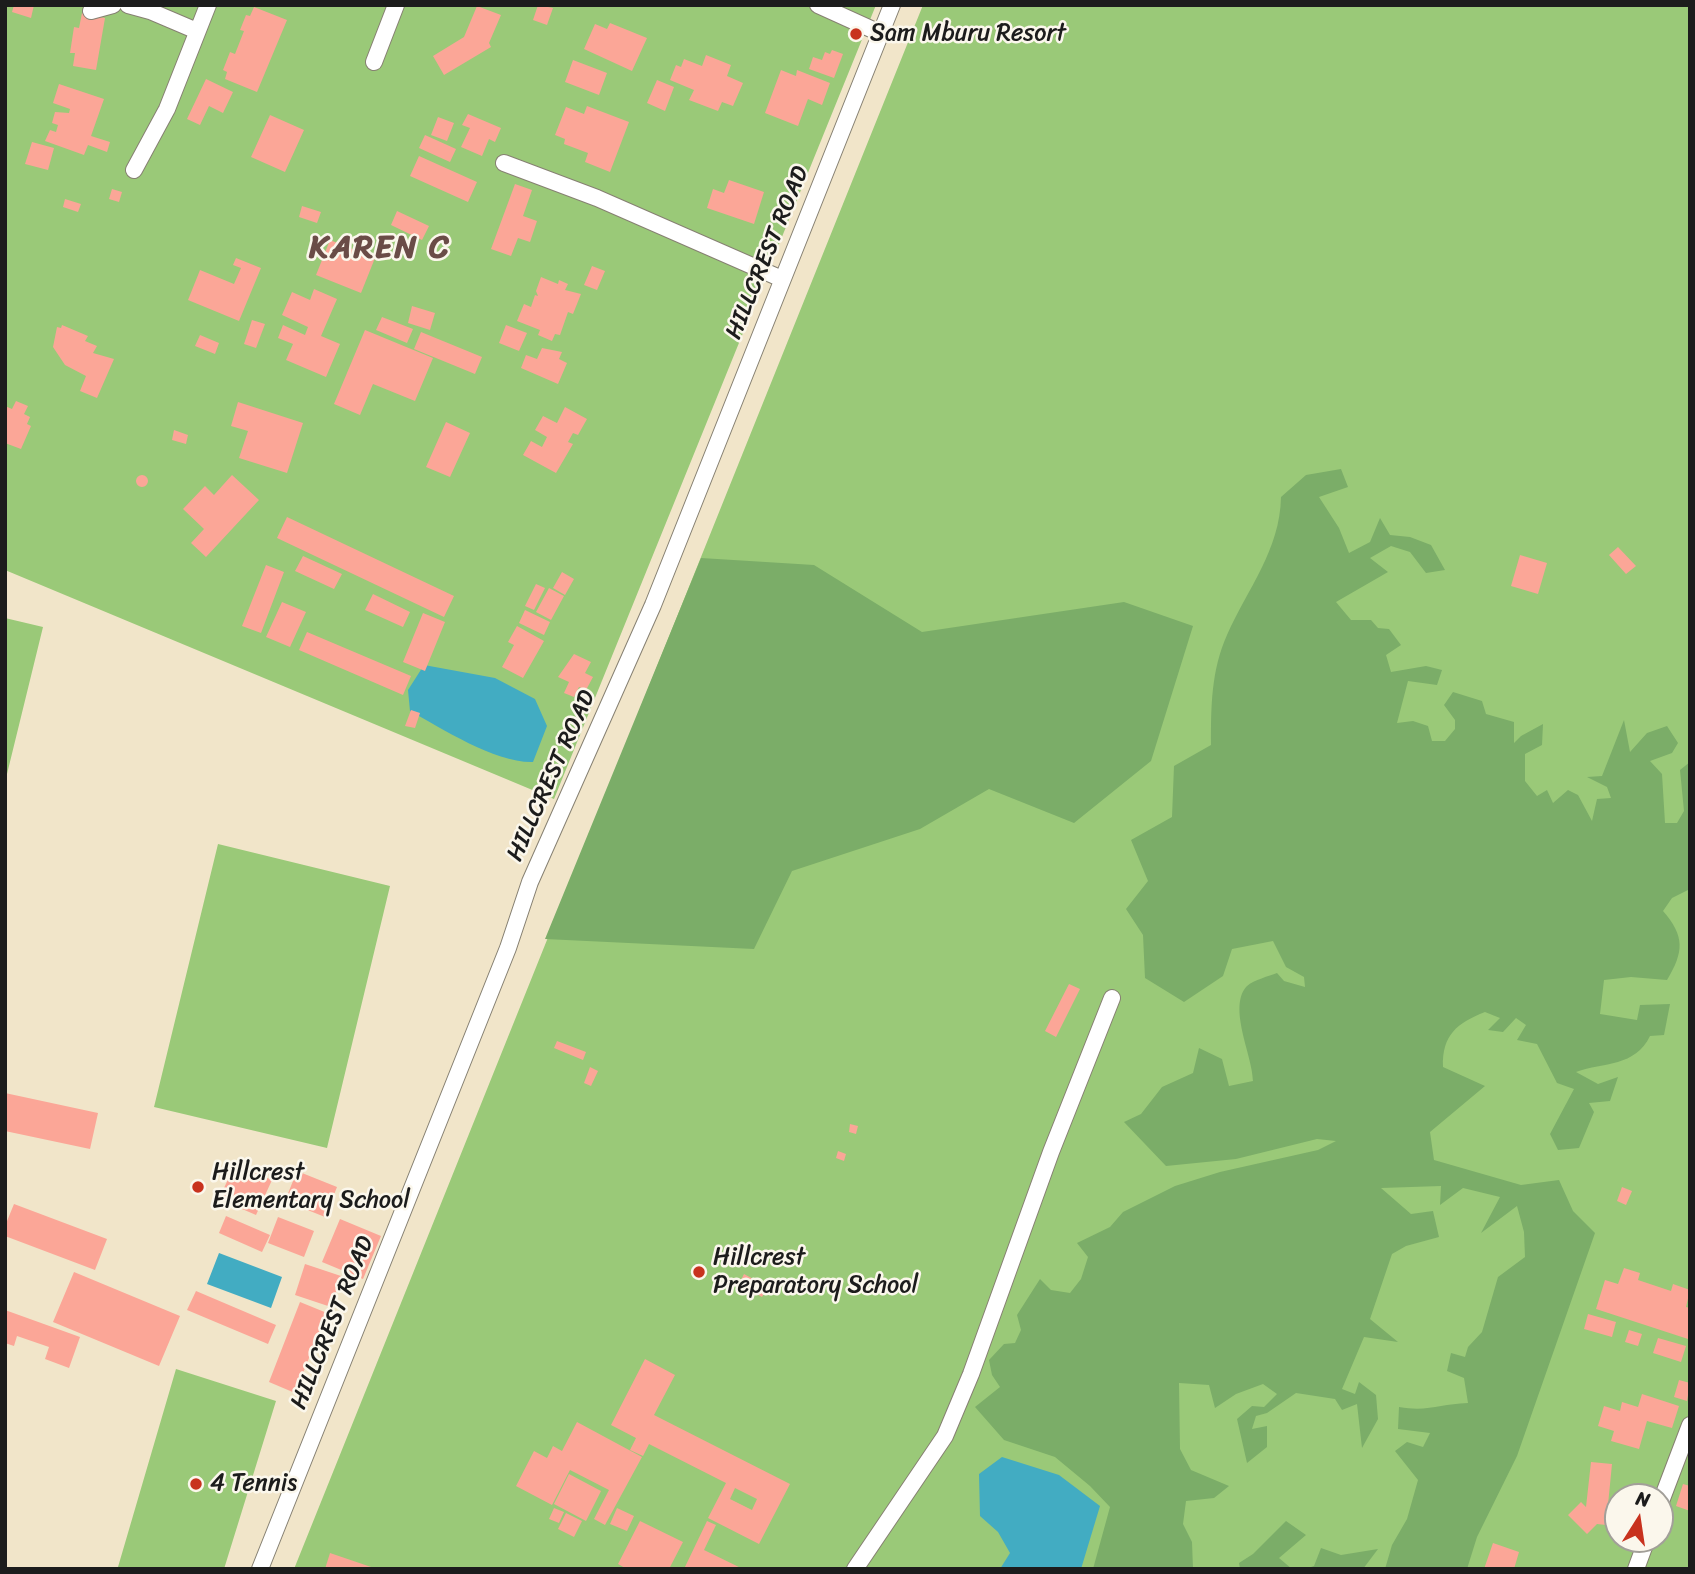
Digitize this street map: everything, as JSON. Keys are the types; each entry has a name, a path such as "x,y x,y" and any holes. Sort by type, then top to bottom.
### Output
{"street":[{"path":"91,11 113,5"},
{"path":"128,5 150,10 197,31"},
{"path":"134,170 167,109 208,5"},
{"path":"374,62 396,5"},
{"path":"818,5 882,34"},
{"name":"HILLCREST ROAD","path":"260,1569 508,948 530,882 653,606 892,5"},
{"path":"504,163 597,198 782,279"},
{"path":"855,1569 945,1436 1112,998"},
{"path":"1668,1483 1690,1425"}],"green space":[{"path":"5,5 876,5 554,799 5,570"},
{"path":"923,5 1690,5 1690,1569 294,1569"},
{"path":"1341,469 1348,487 1319,497 1339,528 1349,553 1370,542 1380,518 1390,535 1410,537 1431,545 1445,570 1426,573 1410,552 1391,546 1370,558 1388,572 1336,602 1351,620 1371,620 1378,628 1389,629 1401,645 1386,655 1391,672 1426,666 1442,670 1437,685 1408,681 1397,723 1413,721 1428,726 1432,741 1445,741 1455,729 1455,720 1444,705 1453,692 1482,701 1486,714 1514,722 1514,743 1543,724 1542,745 1525,754 1525,781 1537,796 1547,790 1553,803 1568,790 1578,795 1592,821 1597,799 1611,798 1607,787 1587,777 1602,776 1624,720 1630,752 1647,733 1667,726 1678,743 1672,753 1650,761 1662,774 1665,823 1677,823 1684,811 1680,770 1690,762 1690,889 1672,898 1663,911 1678,936 1680,944 1677,961 1667,980 1631,977 1604,980 1600,1014 1637,1020 1640,1005 1670,1004 1664,1035 1650,1036 1636,1053 1618,1062 1576,1072 1598,1084 1618,1077 1610,1101 1589,1103 1594,1112 1579,1148 1558,1150 1550,1134 1574,1089 1557,1083 1537,1044 1517,1040 1526,1025 1516,1018 1503,1032 1488,1030 1500,1018 1485,1012 1459,1026 1448,1038 1445,1046 1443,1067 1485,1086 1430,1132 1434,1160 1521,1185 1559,1180 1573,1211 1595,1233 1517,1456 1477,1537 1467,1569 1385,1569 1392,1545 1407,1519 1418,1480 1395,1451 1407,1442 1423,1447 1430,1433 1398,1429 1399,1407 1426,1408 1468,1403 1464,1378 1447,1371 1451,1353 1465,1357 1468,1347 1482,1332 1498,1277 1525,1257 1524,1232 1517,1206 1481,1233 1500,1197 1463,1188 1440,1205 1441,1186 1381,1188 1411,1214 1433,1211 1439,1237 1406,1246 1392,1254 1370,1319 1398,1342 1364,1337 1342,1389 1355,1394 1359,1382 1376,1395 1378,1419 1362,1448 1357,1404 1342,1410 1335,1399 1296,1393 1267,1413 1256,1416 1252,1429 1267,1426 1267,1447 1247,1463 1237,1419 1252,1406 1264,1407 1277,1394 1263,1384 1236,1394 1215,1408 1209,1385 1179,1383 1180,1449 1191,1470 1229,1486 1214,1498 1186,1501 1183,1524 1192,1542 1193,1569 1093,1569 1110,1507 1055,1457 1004,1440 975,1407 1000,1387 992,1375 989,1360 1004,1344 1015,1343 1021,1330 1017,1315 1040,1279 1051,1290 1070,1293 1081,1279 1088,1257 1077,1243 1110,1227 1123,1212 1175,1186 1220,1172 1318,1150 1336,1141 1317,1139 1236,1159 1166,1166 1124,1122 1141,1114 1162,1087 1193,1073 1199,1048 1222,1059 1229,1086 1253,1081 1240,1019 1242,995 1250,984 1277,973 1284,981 1305,987 1304,977 1286,967 1273,941 1232,949 1223,976 1184,1002 1145,978 1143,935 1126,909 1148,881 1131,840 1172,817 1174,766 1211,745 1212,703 1218,662 1227,635 1269,552 1281,497 1306,475"},
{"path":"701,558 814,565 922,632 1124,602 1193,626 1151,761 1074,823 989,789 920,829 792,871 754,949 545,939"},
{"path":"5,618 43,627 7,774 5,774"},
{"path":"218,844 390,886 327,1148 154,1107"},
{"name":"4 Tennis","path":"176,1369 276,1401 224,1569 125,1569 118,1567"},
{"path":"1286,1521 1306,1535 1279,1558 1292,1569 1240,1569 1239,1563 1253,1554"},
{"path":"1321,1548 1341,1555 1378,1549 1363,1569 1305,1569 1314,1566"}],"water":[{"path":"424,665 495,678 535,699 547,726 533,762 518,761 486,751 410,711 408,690"},
{"path":"219,1253 282,1277 271,1308 207,1284"},
{"path":"1002,1457 1059,1475 1100,1506 1081,1569 1000,1569 1010,1553 998,1532 980,1516 979,1474"}],"building":[{"path":"14,5 34,5 31,18 12,12"},
{"path":"538,5 553,8 547,25 533,20"},
{"path":"477,6 501,15 489,43 491,47 444,75 433,56 464,37"},
{"path":"254,7 287,20 257,92 225,79 227,72 223,70 230,52 235,54 244,31 240,30 246,15 250,16"},
{"path":"82,13 105,18 96,70 73,66 75,53 70,53 74,27 79,28"},
{"path":"610,23 647,38 632,71 584,49 595,24 607,29"},
{"path":"832,50 843,54 834,78 809,69 813,57 822,60 825,52 830,54"},
{"path":"706,55 731,65 727,76 743,83 733,106 722,102 718,111 689,100 694,90 670,80 676,65 681,67 684,59 702,66"},
{"path":"573,60 607,73 599,95 565,82"},
{"path":"781,70 796,76 797,70 830,83 822,105 808,99 798,126 765,113"},
{"path":"206,79 233,92 223,113 209,106 200,125 187,119"},
{"path":"657,80 674,87 665,111 647,103"},
{"path":"59,84 104,99 91,136 110,142 107,152 88,145 84,155 45,141 50,130 56,132 58,125 52,123 55,112 69,113 70,109 53,103"},
{"path":"587,106 629,122 610,172 585,162 588,153 564,144 565,139 555,135 566,107 584,114"},
{"path":"468,114 501,128 495,142 489,139 482,156 461,147 470,128 462,125"},
{"path":"270,115 304,130 285,172 251,157"},
{"path":"438,117 454,123 447,141 431,135"},
{"path":"425,135 456,149 450,162 419,148"},
{"path":"32,142 54,148 48,170 25,164"},
{"path":"419,156 477,182 468,202 410,176"},
{"path":"729,180 764,192 754,224 707,208 713,189 724,193"},
{"path":"515,184 532,190 523,216 537,221 530,242 518,238 511,256 491,249"},
{"path":"112,189 122,192 119,202 109,199"},
{"path":"65,199 81,204 78,212 63,207"},
{"path":"302,206 321,212 317,223 299,217"},
{"path":"397,211 429,226 422,240 391,225"},
{"path":"330,240 375,258 361,293 316,275"},
{"path":"236,258 261,268 239,321 188,300 200,270 234,284 241,268 233,265"},
{"path":"592,266 605,271 597,290 584,285"},
{"path":"541,277 558,284 559,280 568,284 565,290 581,294 573,314 568,312 560,335 555,334 552,341 538,335 540,330 517,321 524,304 531,307 535,295 538,296 536,291"},
{"path":"314,289 337,299 321,336 340,344 326,377 286,360 293,344 278,338 283,325 305,335 308,327 282,315 292,292 310,300"},
{"path":"412,306 435,313 430,330 408,323"},
{"path":"382,317 413,329 407,343 376,330"},
{"path":"252,320 265,324 256,348 244,344"},
{"path":"62,325 88,336 85,341 97,346 93,353 114,359 97,398 80,391 86,376 65,365 53,347 57,327 61,328"},
{"path":"506,325 527,333 519,351 499,343"},
{"path":"365,330 433,358 415,401 373,384 360,415 334,404"},
{"path":"421,332 482,357 475,374 414,349"},
{"path":"200,335 219,343 215,354 195,346"},
{"path":"542,348 562,352 559,359 567,363 558,384 521,368 526,355 537,359"},
{"path":"16,401 28,406 24,414 30,417 27,424 31,426 21,449 5,443 5,406 12,409"},
{"path":"238,402 303,423 287,473 239,458 248,431 231,426"},
{"path":"565,407 587,419 578,435 573,433 568,442 573,444 556,473 523,455 531,441 542,447 547,437 535,430 543,416 557,423"},
{"path":"446,422 470,433 450,477 426,467"},
{"path":"174,430 188,435 186,444 172,440"},
{"path":"142,475 148,481 142,487 136,481"},
{"path":"232,475 259,500 206,557 191,543 204,529 183,509 205,486 214,495"},
{"path":"287,517 454,596 444,617 277,538"},
{"path":"1618,547 1636,566 1626,574 1609,555"},
{"path":"1520,555 1547,563 1538,594 1511,586"},
{"path":"303,556 342,574 334,589 295,571"},
{"path":"266,565 284,572 261,633 242,626"},
{"path":"562,572 574,579 565,595 553,588"},
{"path":"536,584 545,588 534,610 525,606"},
{"path":"549,588 564,596 551,620 536,612"},
{"path":"373,594 410,612 403,627 365,610"},
{"path":"282,602 306,612 290,647 266,637"},
{"path":"525,610 550,622 544,635 519,623"},
{"path":"423,613 445,622 425,671 403,662"},
{"path":"517,626 544,641 523,678 502,667 514,645 508,642"},
{"path":"307,632 411,676 403,695 299,650"},
{"path":"574,654 591,662 585,673 593,677 586,690 579,687 574,697 564,693 569,682 558,677"},
{"path":"411,710 420,713 415,728 405,726"},
{"path":"1069,984 1080,989 1056,1037 1045,1031"},
{"path":"557,1041 586,1052 583,1060 554,1048"},
{"path":"590,1067 598,1071 591,1086 584,1083"},
{"path":"5,1093 98,1113 90,1149 5,1131"},
{"path":"850,1124 858,1126 856,1134 849,1132"},
{"path":"838,1151 846,1154 844,1161 836,1158"},
{"path":"235,1164 272,1180 256,1215 219,1199"},
{"path":"297,1171 337,1187 325,1217 285,1201"},
{"path":"1622,1187 1632,1191 1626,1205 1617,1201"},
{"path":"14,1204 107,1239 95,1270 5,1236 5,1226"},
{"path":"226,1216 270,1235 262,1252 219,1233"},
{"path":"278,1217 314,1231 304,1257 268,1243"},
{"path":"340,1219 381,1236 363,1279 322,1262"},
{"path":"305,1264 341,1276 331,1307 295,1295"},
{"path":"1624,1268 1640,1273 1638,1280 1671,1291 1673,1284 1690,1290 1686,1307 1690,1308 1688,1339 1596,1309 1605,1280 1618,1284"},
{"path":"74,1272 180,1316 159,1366 53,1322"},
{"path":"744,1274 768,1287 762,1297 739,1284"},
{"path":"196,1291 276,1325 268,1344 187,1310"},
{"path":"300,1302 327,1313 295,1393 269,1382"},
{"path":"5,1310 80,1337 69,1368 45,1359 49,1347 17,1336 14,1346 5,1343"},
{"path":"1588,1314 1616,1322 1612,1337 1584,1329"},
{"path":"1629,1330 1642,1334 1638,1346 1625,1342"},
{"path":"1658,1338 1686,1346 1681,1362 1653,1353"},
{"path":"645,1359 675,1375 654,1415 790,1484 759,1544 708,1518 726,1483 649,1444 643,1456 630,1450 636,1438 611,1425","holes":["735,1488 757,1499 752,1510 730,1499"]},
{"path":"1679,1380 1690,1383 1687,1401 1674,1397"},
{"path":"1642,1394 1679,1406 1672,1428 1647,1421 1639,1449 1611,1441 1614,1431 1598,1426 1604,1406 1620,1411 1622,1402 1638,1407"},
{"path":"577,1422 642,1457 605,1525 594,1519 609,1490 570,1470 552,1505 516,1486 534,1451 547,1458 553,1446 562,1451"},
{"path":"1591,1462 1612,1464 1610,1483 1604,1483 1604,1525 1597,1524 1587,1534 1568,1515 1581,1502 1586,1507"},
{"path":"569,1474 601,1491 586,1521 554,1504"},
{"path":"1683,1484 1690,1486 1690,1511 1676,1506"},
{"path":"554,1508 564,1512 559,1523 549,1519"},
{"path":"617,1508 634,1516 627,1531 610,1524"},
{"path":"566,1513 582,1521 574,1537 558,1529"},
{"path":"640,1521 683,1542 669,1569 627,1569 618,1564"},
{"path":"707,1521 716,1525 704,1550 743,1569 684,1569"},
{"path":"1493,1543 1519,1552 1514,1569 1484,1569"},
{"path":"330,1553 374,1568 374,1569 325,1569"}],"place":[{"name":"Sam Mburu Resort","path":"856,34"},
{"name":"Hillcrest Elementary School","path":"198,1187"},
{"name":"Hillcrest Preparatory School","path":"699,1272"},
{"name":"4 Tennis","path":"196,1484"}],"district":[{"name":"KAREN C","path":"380,249"}]}
